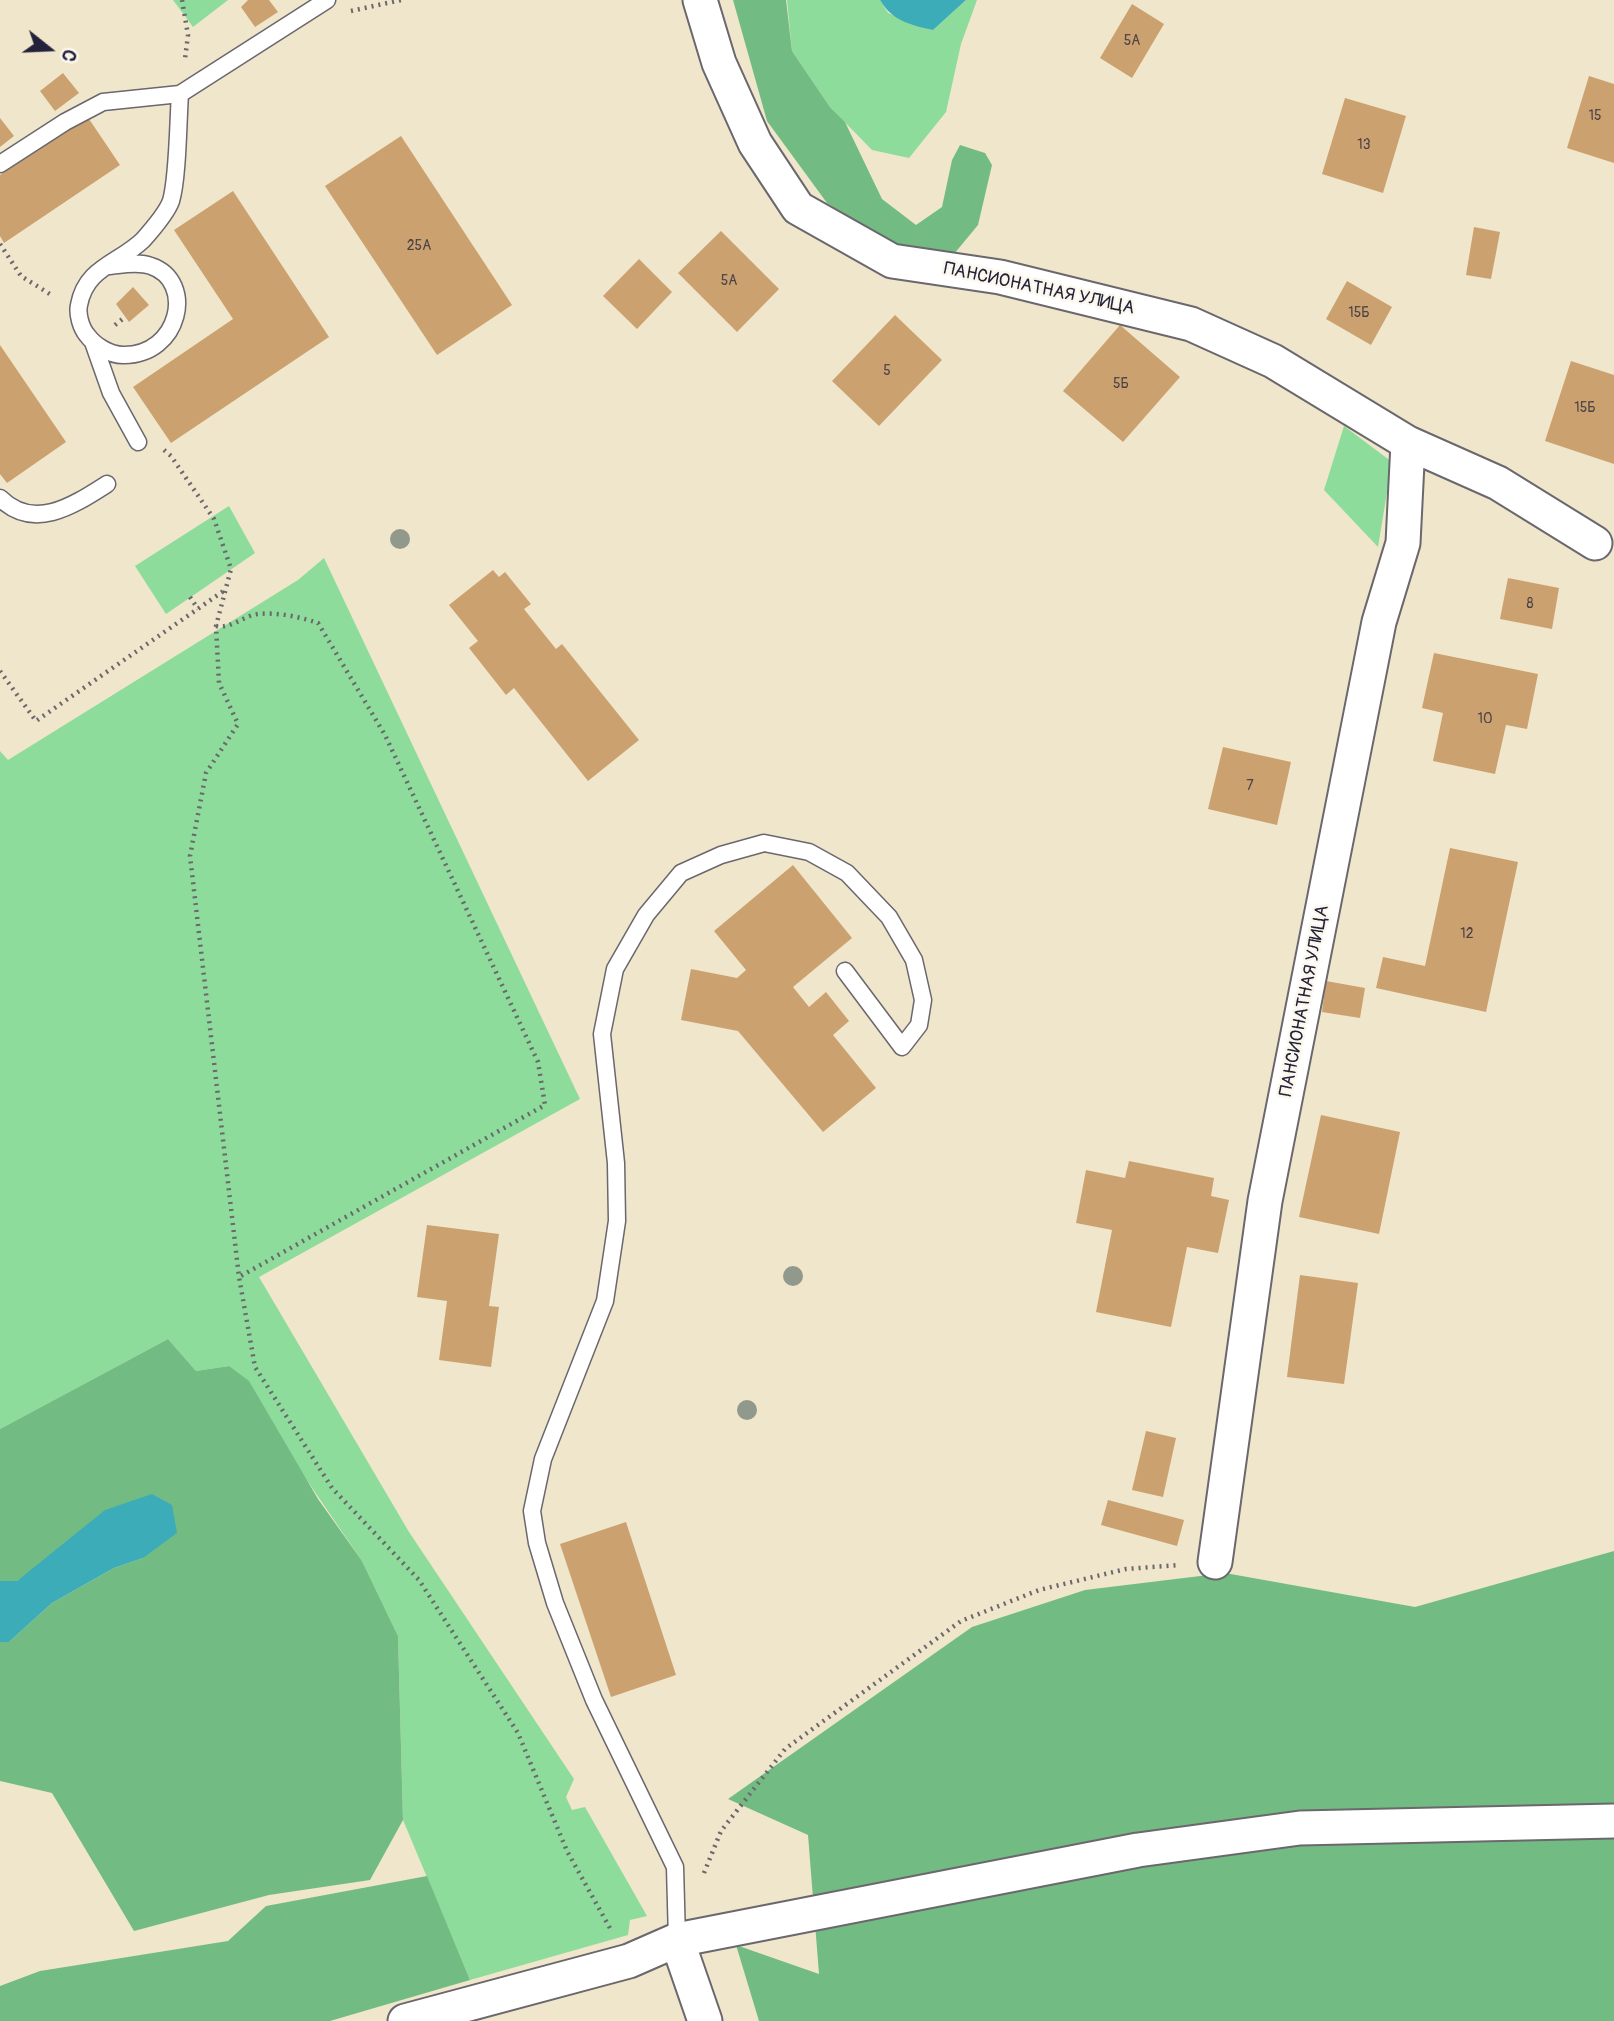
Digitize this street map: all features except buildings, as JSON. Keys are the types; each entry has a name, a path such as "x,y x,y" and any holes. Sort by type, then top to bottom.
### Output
{"street":[{"name":"ПАНСИОНАТНАЯ УЛИЦА","path":"700,0 719,63 755,143 798,208 892,261 1000,277 1191,324 1273,361 1408,443 1498,483 1595,542"},
{"name":"ПАНСИОНАТНАЯ УЛИЦА","path":"1215,1562 1265,1201 1379,622 1403,543 1408,443"},
{"path":"405,2021 629,1961 677,1940 1138,1850 1300,1828 1614,1821"},
{"path":"677,1940 705,2021"}],"lane":[{"path":"0,164 65,122 103,102 180,94 327,0"},
{"path":"108,266 150,265 164,273 173,286 177,307 172,330 158,346 140,354 120,356 100,348 86,334 78,312 83,287 98,272 142,240 170,202 180,94"},
{"path":"93,341 111,393 138,442"},
{"path":"0,498 23,512 53,514 107,484"},
{"path":"677,1940 675,1867 594,1700 574,1652 555,1603 537,1543 532,1511 543,1459 605,1301 615,1234 616,1163 602,1034 615,969 646,915 681,873 721,855 764,843 809,852 847,873 889,917 914,960 923,1000 919,1026 902,1047 845,971"}],"path":[{"path":"180,94 188,35 182,0"},
{"path":"0,244 21,276 78,312"},
{"path":"138,442 153,442 171,456 214,519 231,569 216,626 219,683 238,724 206,774 190,856 239,1277 255,1367 331,1488 419,1580 518,1733 567,1851 629,1961"},
{"path":"0,670 36,721 226,590"},
{"path":"190,597 198,609"},
{"path":"216,626 224,627 257,614 298,617 318,623 391,748 538,1062 545,1105 239,1277"},
{"path":"701,1880 721,1831 785,1749 961,1621 1039,1590 1126,1569 1215,1562"}],"green space":[{"path":"173,0 228,0 193,27"},
{"path":"733,0 786,0 792,51 830,107 845,122 882,199 916,225 942,207 952,160 960,145 985,153 992,165 978,225 949,260 900,249 827,203 767,121"},
{"path":"787,0 880,0 888,13 933,30 966,0 977,0 961,44 946,112 909,158 872,150 830,107 792,51"},
{"path":"1344,426 1392,462 1378,547 1324,490"},
{"path":"229,506 255,553 166,614 135,566"},
{"path":"324,558 580,1099 259,1277 409,1532 574,1779 566,1797 572,1810 585,1807 647,1916 630,1920 628,1935 470,1980 403,1820 398,1636 362,1561 229,1366 196,1371 168,1339 0,1429 0,751 8,760 298,580"},
{"path":"168,1339 196,1371 229,1366 249,1381 318,1499 362,1561 398,1636 403,1820 370,1880 269,1895 134,1931 52,1793 0,1781 0,1642 9,1642 52,1603 114,1568 143,1558 41,1564 17,1581 0,1581 0,1429"},
{"path":"1614,1551 1614,2021 759,2021 736,1945 819,1974 808,1835 728,1799 972,1627 1085,1590 1225,1573 1415,1607"},
{"path":"427,1876 470,1980 330,2021 0,2021 0,1986 40,1971 228,1941 266,1906"}],"water":[{"path":"880,0 966,0 933,30 896,17"},
{"path":"152,1494 172,1505 177,1533 143,1558 114,1568 52,1603 9,1642 0,1642 0,1581 17,1581 105,1510"}]}
